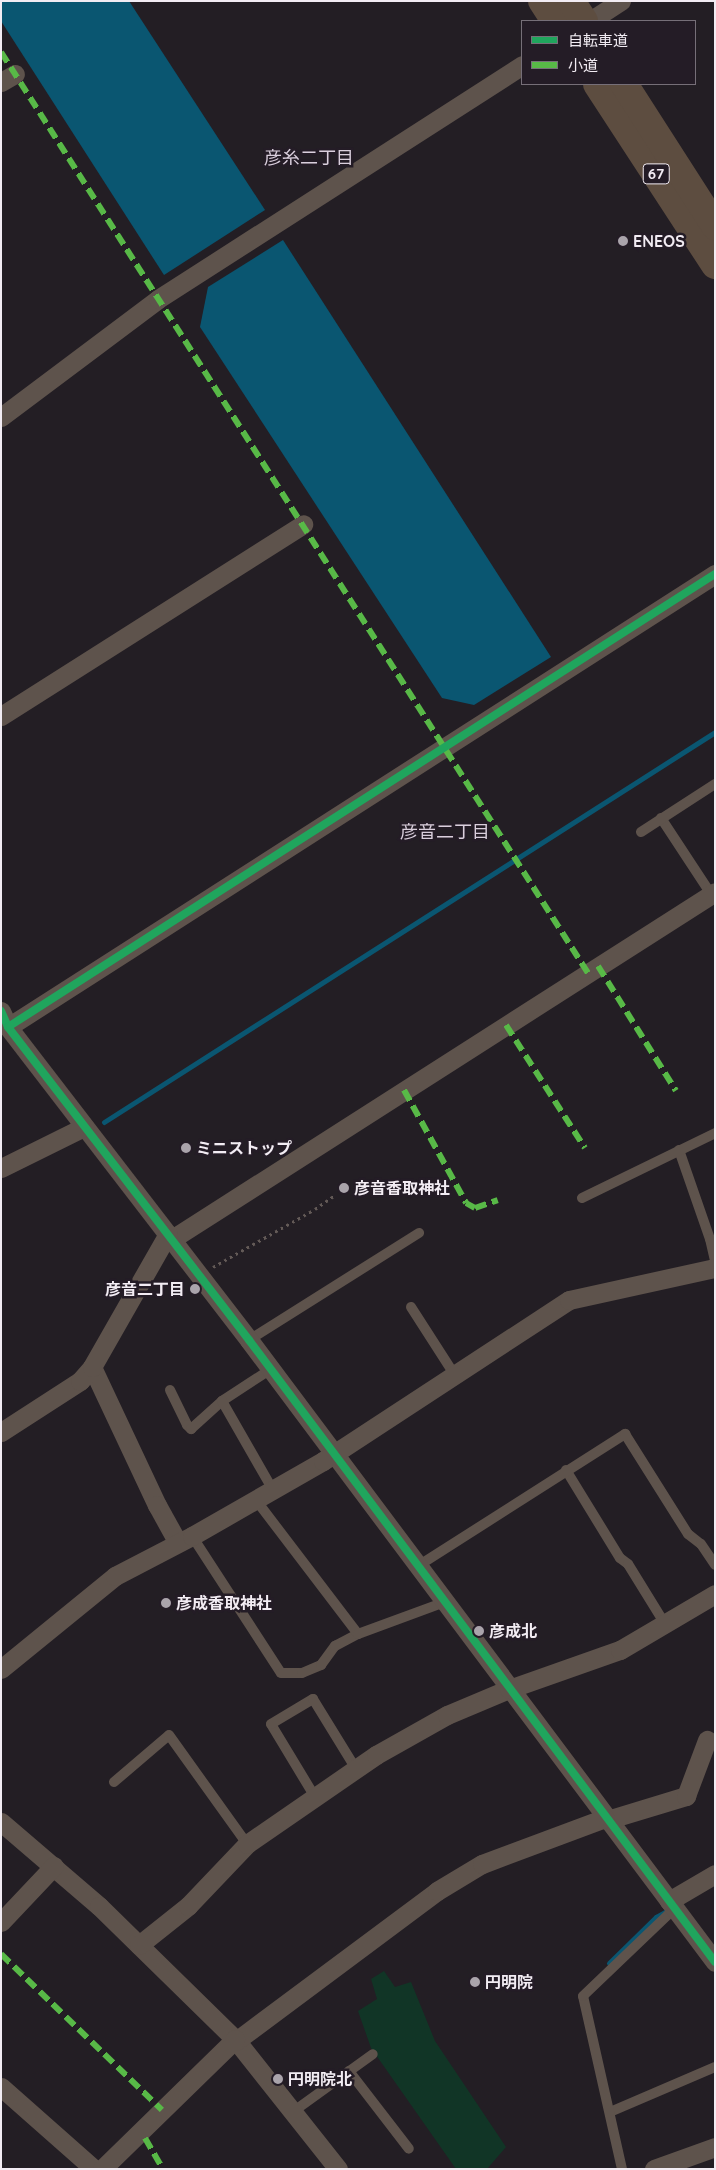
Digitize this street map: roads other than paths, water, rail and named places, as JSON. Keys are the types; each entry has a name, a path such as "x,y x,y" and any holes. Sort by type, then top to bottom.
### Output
{"main road":[{"path":"542,1 554,20"},
{"path":"571,1 583,20"},
{"name":"67","path":"598,85 715,265"},
{"name":"67","path":"625,85 715,226"}],"street":[{"path":"592,20 621,1"},
{"path":"1,417 158,299 521,66"},
{"path":"1,716 303,524"},
{"path":"715,574 5,1019 84,1127 271,1369 606,1819 715,1962"},
{"path":"3,1428 80,1381 92,1368 170,1236 714,894"},
{"path":"1,1168 84,1127"},
{"path":"1,1669 116,1576 256,1500 334,1453 569,1300 715,1268"},
{"path":"92,1368 157,1505 185,1539"},
{"path":"139,1945 188,1906 247,1844 356,1769 448,1715 510,1689 620,1650 715,1594"},
{"path":"102,2169 236,2040 430,1896 482,1864 606,1819 686,1796 711,1738"},
{"path":"1,1822 54,1866 139,1945 236,2040 338,2169"},
{"path":"1,1922 54,1866"},
{"path":"672,1904 715,1874"},
{"path":"1,2087 94,2169"},
{"path":"654,2169 715,2147"}],"lane":[{"path":"641,832 715,784"},
{"path":"662,818 714,894"},
{"path":"582,1198 715,1133"},
{"path":"679,1150 710,1239 715,1261"},
{"path":"249,1340 419,1233"},
{"path":"411,1307 454,1374"},
{"path":"170,1390 187,1425 191,1429 222,1401 271,1369"},
{"path":"222,1401 273,1490"},
{"path":"418,1566 625,1434 688,1534 701,1544 715,1565"},
{"path":"566,1470 620,1558 628,1564 665,1624"},
{"path":"256,1500 358,1634"},
{"path":"185,1539 281,1673 302,1672 321,1665 335,1646 358,1634 445,1602"},
{"path":"315,1797 271,1724 313,1699 356,1769"},
{"path":"114,1782 169,1735 247,1844"},
{"path":"622,2169 583,1996 672,1904"},
{"path":"294,2111 373,2054"},
{"path":"610,2112 715,2068"},
{"path":"349,2071 409,2150"}],"water":[{"path":"1,1 129,1 265,210 164,275 1,21"},
{"path":"283,240 551,657 474,705 442,698 200,327 208,287"}],"waterway":[{"path":"104,1122 715,732"},
{"path":"609,1963 656,1917 667,1911"}],"place":[{"name":"ENEOS","path":"623,241"},
{"name":"ミニストップ","path":"186,1148"},
{"name":"彦音香取神社","path":"344,1188"},
{"name":"彦音二丁目","path":"195,1289"},
{"name":"彦成香取神社","path":"166,1603"},
{"name":"彦成北","path":"479,1631"},
{"name":"円明院","path":"475,1982"},
{"name":"円明院北","path":"278,2079"}],"district":[{"name":"彦糸二丁目","path":"309,158"},
{"name":"彦音二丁目","path":"445,832"}]}
